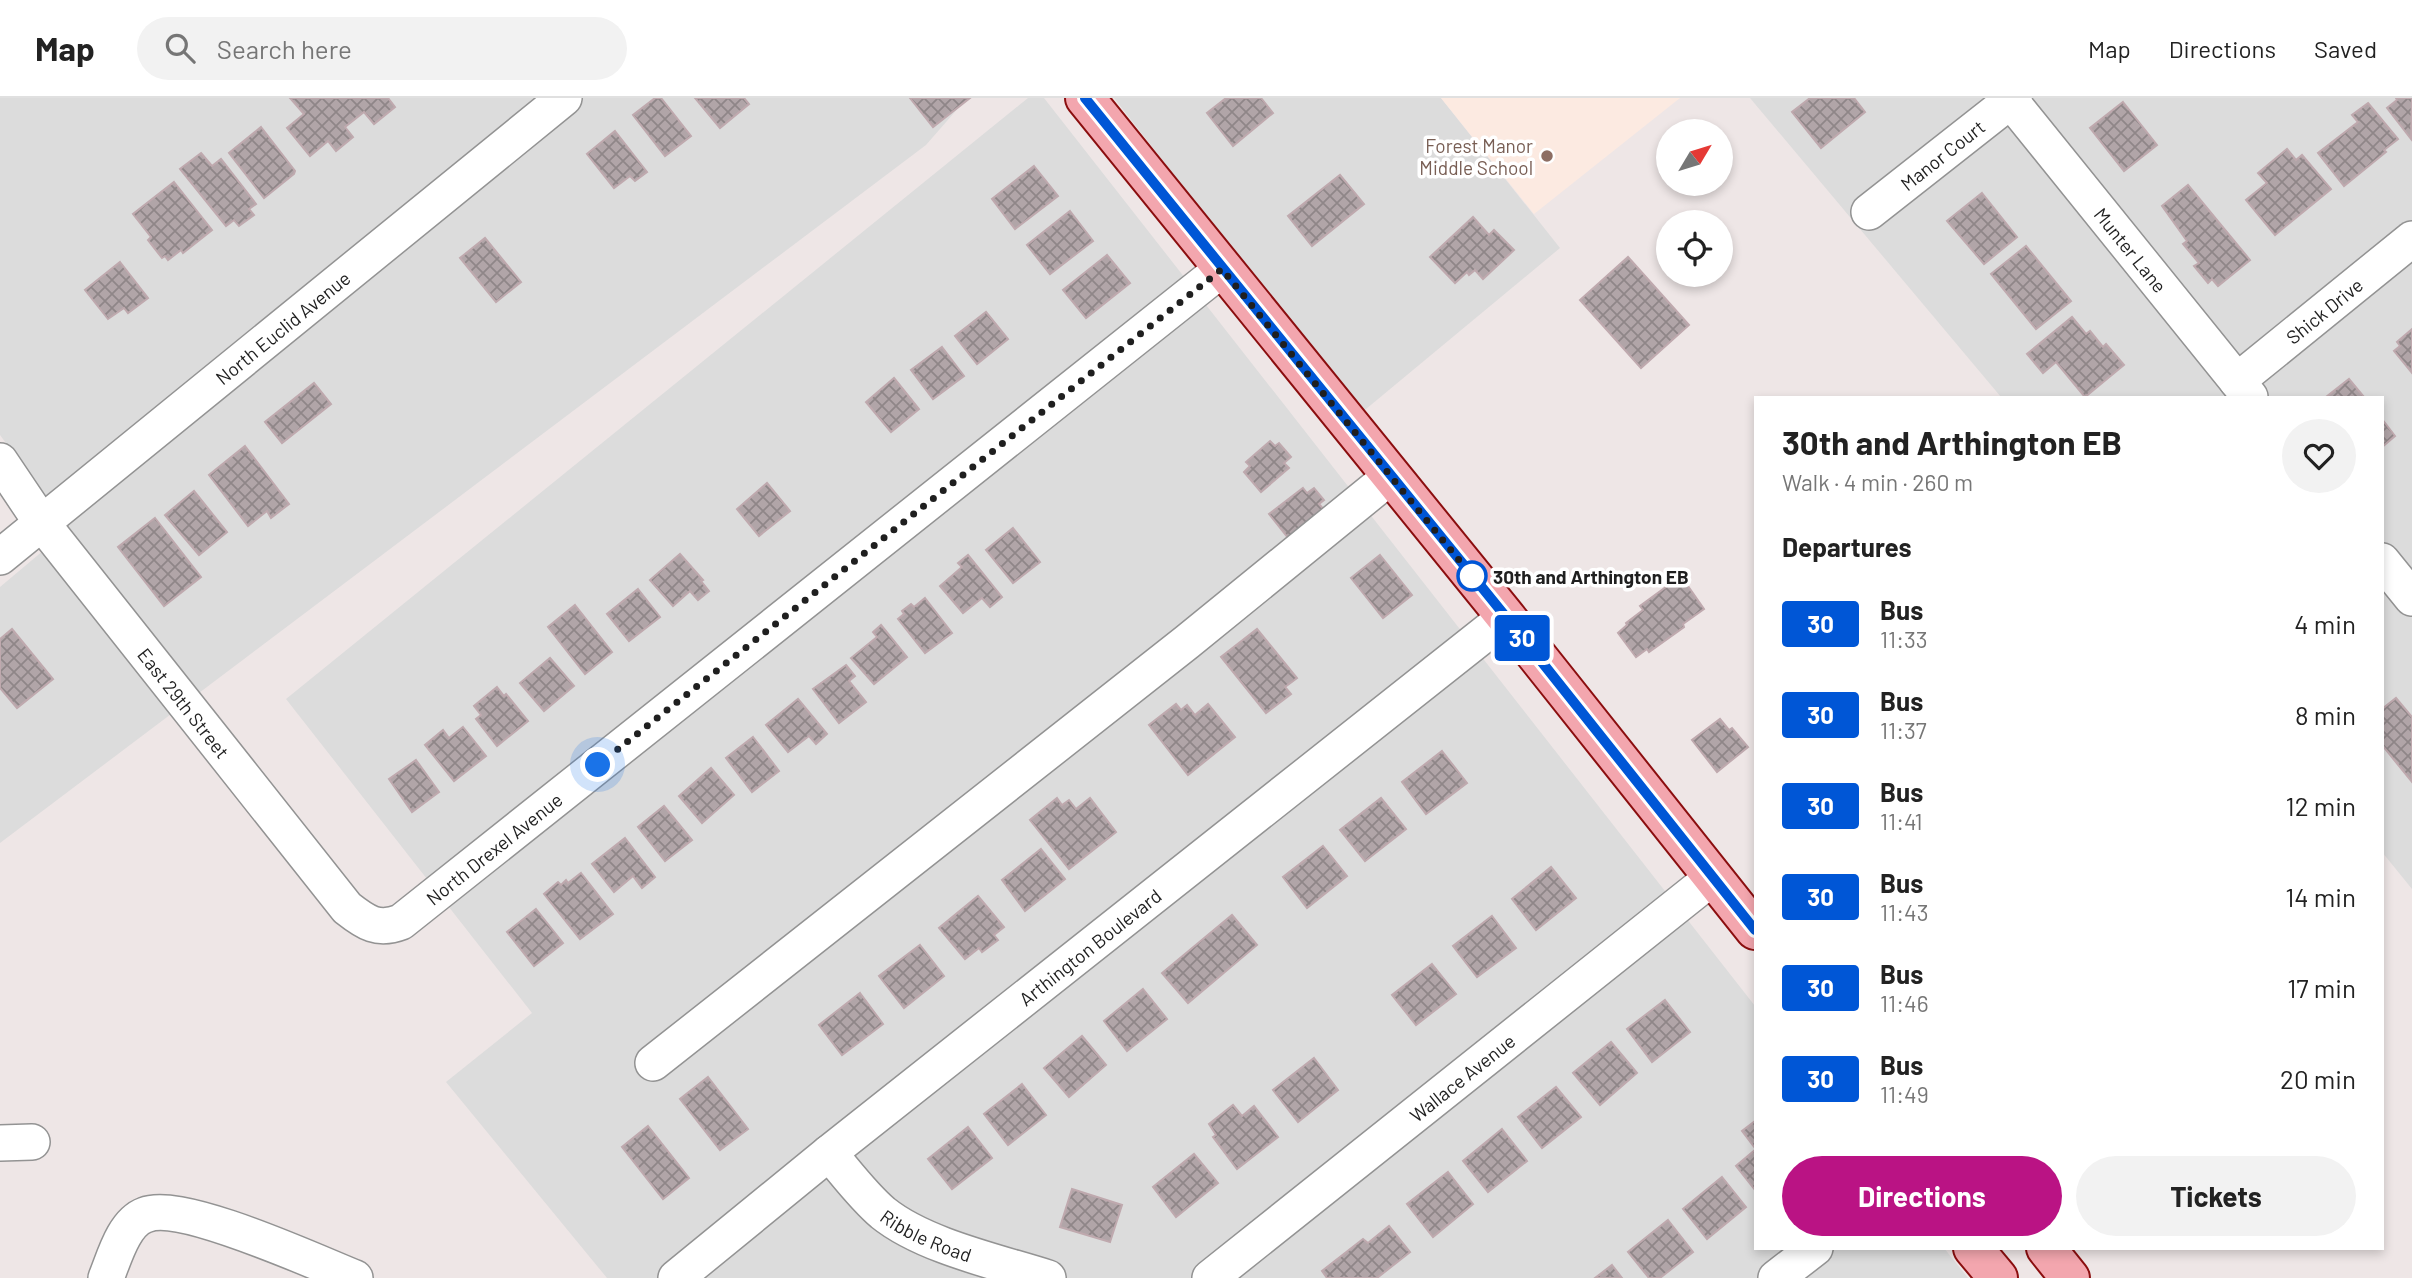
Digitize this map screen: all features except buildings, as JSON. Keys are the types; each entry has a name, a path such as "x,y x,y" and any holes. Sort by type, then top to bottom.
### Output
{"main road":[{"path":"1085,98 1506,617 1754,929"},
{"path":"1975,1250 1997,1278"},
{"path":"2048,1250 2070,1278"}],"street":[{"name":"North Euclid Avenue","path":"0,557 564,98"},
{"name":"Manor Court","path":"1869,212 2012,99"},
{"name":"Munter Lane","path":"2012,99 2244,389"},
{"name":"Shick Drive","path":"2244,389 2412,239"},
{"name":"North Drexel Avenue","path":"386,927 401,922 1222,269"},
{"name":"East 29th Street","path":"0,461 41,522 347,908 361,919 386,927"},
{"path":"653,1063 1187,642 1391,476"},
{"path":"2384,563 2412,598"},
{"name":"Arthington Boulevard","path":"676,1278 829,1153 1506,617"},
{"name":"Wallace Avenue","path":"1210,1278 1713,877"},
{"name":"Ribble Road","path":"829,1153 867,1199 891,1219 938,1242 1048,1278"},
{"path":"106,1278 125,1231 145,1215 181,1213 221,1225 355,1278"},
{"path":"1776,1278 1812,1250"}],"shaded area":[{"path":"0,98 967,98 926,145 0,843 0,587 69,529 0,435"},
{"path":"1028,98 1044,98 1754,1005 1754,1250 1946,1250 1968,1278 607,1278 446,1082 532,1013 286,699"},
{"path":"1114,98 1441,98 1560,248 1360,414"},
{"name":"Forest Manor Middle School","path":"1441,98 1680,98 1534,214"},
{"path":"1750,98 2412,98 2412,889 2384,854 2384,396 2000,396"}],"bus line":[{"name":"30","path":"1085,98 1506,617 1754,929"}],"place":[{"name":"Forest Manor Middle School","path":"1547,156"},
{"name":"30th and Arthington EB","path":"1472,576"}],"route":[{"path":"598,765 1222,269 1472,576"}]}
